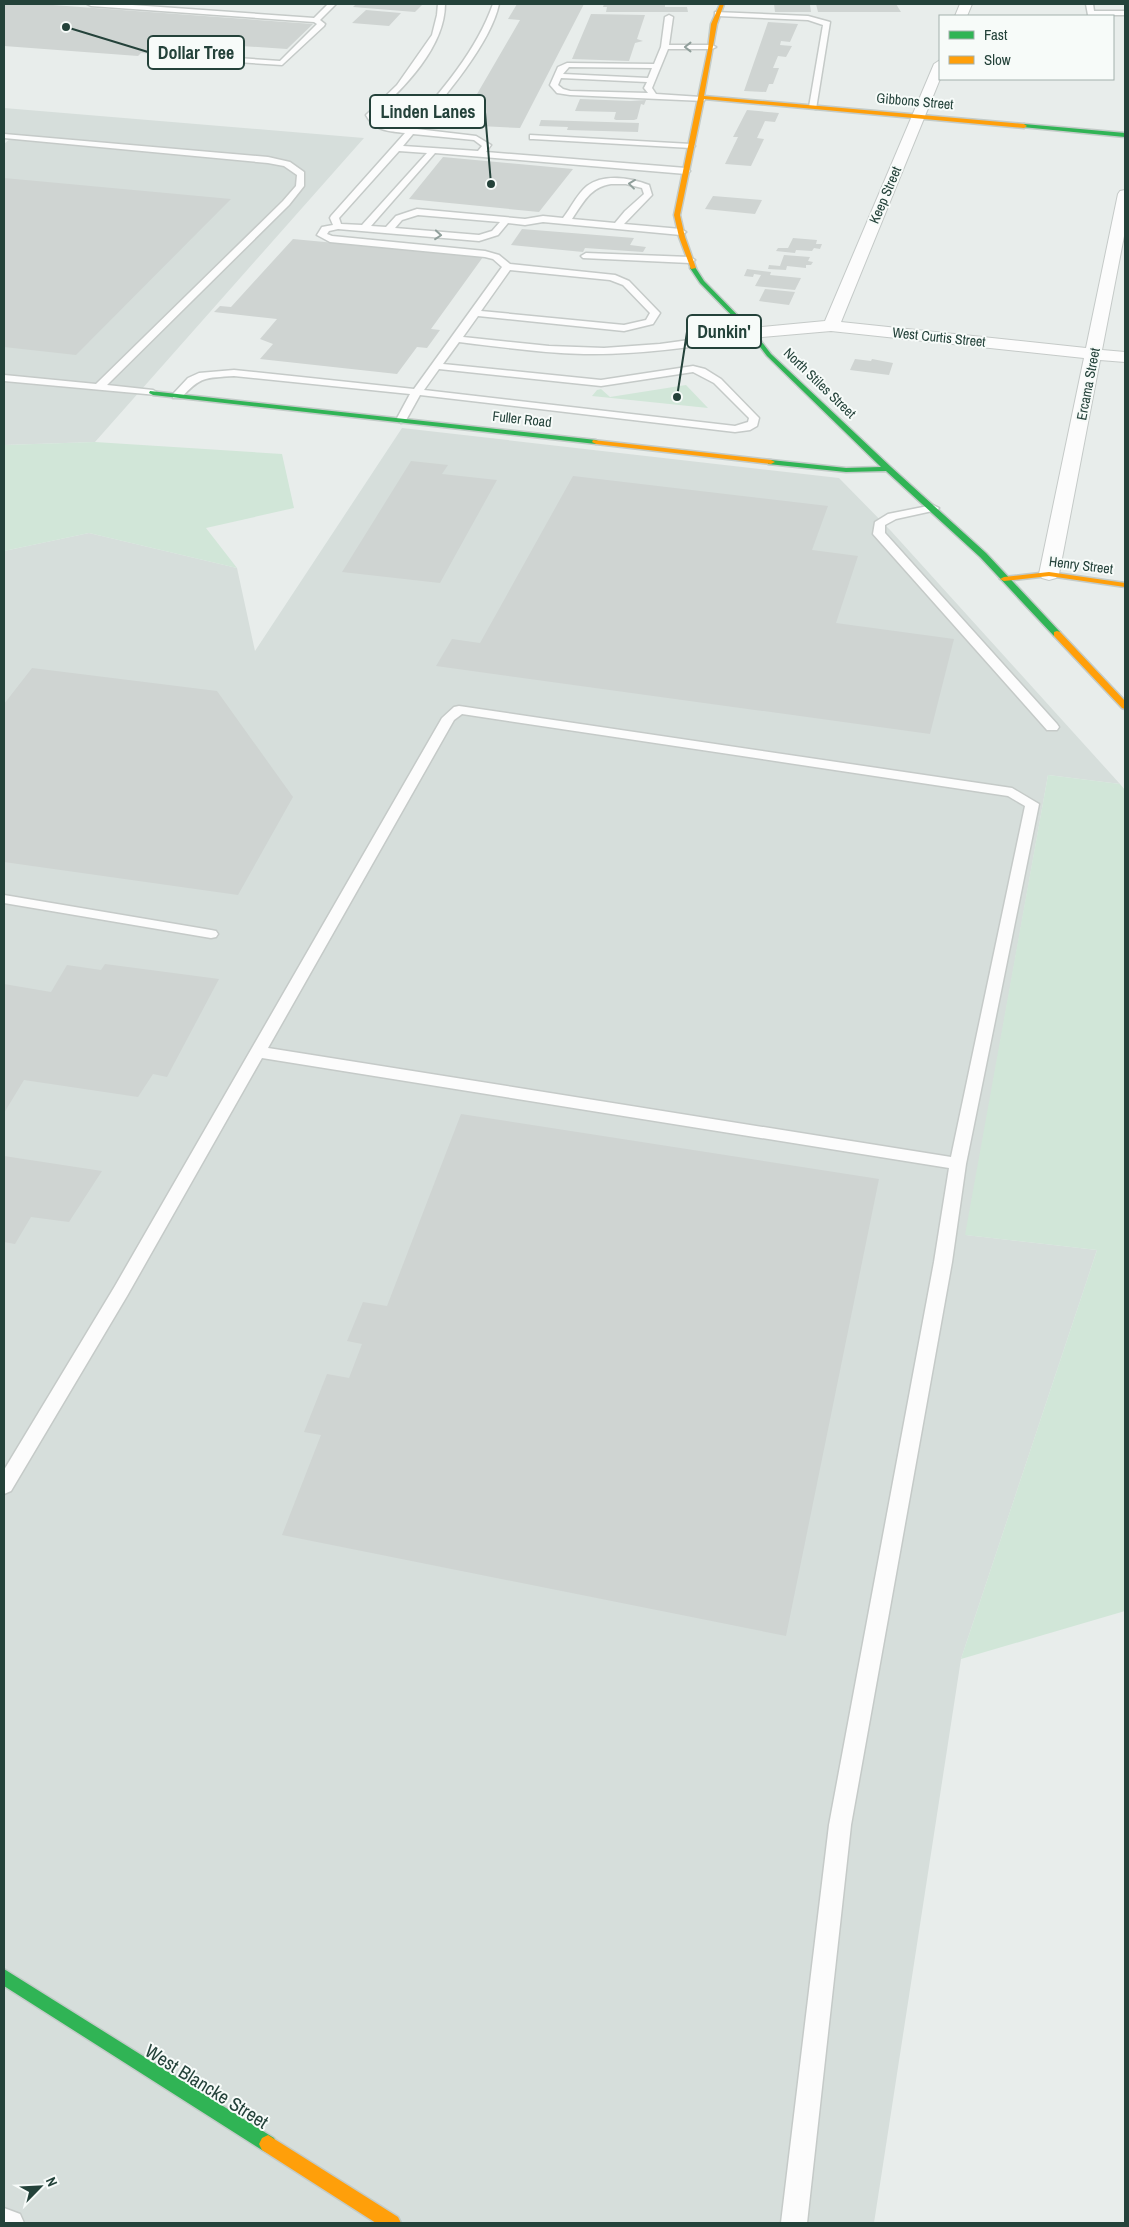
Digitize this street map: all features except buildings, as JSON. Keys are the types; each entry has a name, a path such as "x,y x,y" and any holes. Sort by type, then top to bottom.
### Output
{"main road":[{"name":"North Stiles Street","path":"720,9 714,24 712,46 677,215 690,260 702,282 752,333 769,355 888,469 984,555 1004,579 1125,706"},
{"name":"Gibbons Street","path":"701,98 1125,134"},
{"name":"Fuller Road","path":"154,393 846,470 888,469"},
{"name":"Henry Street","path":"1004,579 1049,574 1125,585"},
{"name":"West Blancke Street","path":"4,1977 392,2223"}],"street":[{"name":"Keep Street","path":"830,326 939,66"},
{"name":"Ercama Street","path":"1049,574 1125,194"},
{"name":"West Curtis Street","path":"752,333 830,326 1125,357"}],"lane":[{"path":"91,4 316,20 321,24 282,63 177,56"},
{"path":"316,20 332,4"},
{"path":"441,4 441,15 436,35 400,88 370,115 374,123 385,128 476,138 487,144 480,154"},
{"path":"338,226 334,218 413,131 462,66 492,18 496,4"},
{"path":"1090,4 1091,12 1125,12 1123,4"},
{"path":"720,9 818,20 827,24 813,107"},
{"path":"654,96 648,88 665,47 669,17"},
{"path":"665,47 712,46"},
{"path":"658,66 574,64 561,69 554,85 560,91 570,93 701,98"},
{"path":"558,76 651,80"},
{"path":"4,136 268,160 287,164 301,174 300,186 286,204 99,387"},
{"path":"533,137 691,146"},
{"path":"396,148 686,171"},
{"path":"365,228 433,151"},
{"path":"566,221 591,187 610,182 639,184 646,187 648,195 629,210 618,226"},
{"path":"389,230 399,218 417,212 506,220 566,221 681,232"},
{"path":"475,313 624,328 650,322 655,313 626,283 612,277 507,267 496,257 485,254 330,239 322,235 325,229 338,226 479,238 491,237 497,233 506,220"},
{"path":"586,256 690,260"},
{"path":"400,420 435,366 507,267"},
{"path":"552,349 568,322"},
{"path":"456,339 552,349 603,351 632,350 752,333"},
{"path":"176,396 192,380 219,373 234,373 735,429 746,428 753,424 754,418 751,414 712,376 701,370 693,369 601,384 435,366"},
{"path":"4,378 154,393"},
{"path":"932,508 892,516 879,524 879,534 1052,727"},
{"path":"4,1486 126,1282 449,718 459,710 1012,792 1032,804 958,1164 943,1262 840,1825 794,2223"},
{"path":"4,899 211,934"},
{"path":"258,1052 958,1164"},
{"path":"4,2221 11,2223"}],"shaded area":[{"path":"4,108 364,138 95,442 4,445 4,144 10,139 4,138"},
{"path":"402,428 839,478 891,531 1120,784 1048,775 966,1235 1097,1250 961,1659 874,2223 4,2223 4,551 89,533 237,568 255,651"}],"green space":[{"path":"686,385 708,408 592,396 597,390 601,389 610,397"},
{"path":"95,442 282,454 294,508 206,528 237,568 89,533 4,551 4,445"},
{"path":"1048,775 1120,784 1125,790 1125,1611 961,1659 1097,1250 965,1235"}],"traffic: fast":[{"path":"1024,126 1125,135"},
{"path":"693,268 702,282 752,333 769,355 888,469 983,555 1057,634"},
{"path":"153,393 596,442"},
{"path":"771,462 846,470 888,469"},
{"path":"4,1977 268,2144"}],"traffic: slow":[{"path":"693,268 682,237 677,215 711,49 714,24 722,4"},
{"path":"701,97 1024,126"},
{"path":"596,442 771,462"},
{"path":"1004,579 1049,574 1125,585"},
{"path":"1057,634 1125,706"},
{"path":"268,2144 392,2223"}],"place":[{"name":"Dollar Tree","path":"66,27"},
{"name":"Linden Lanes","path":"491,184"},
{"name":"Dunkin'","path":"677,397"}]}
